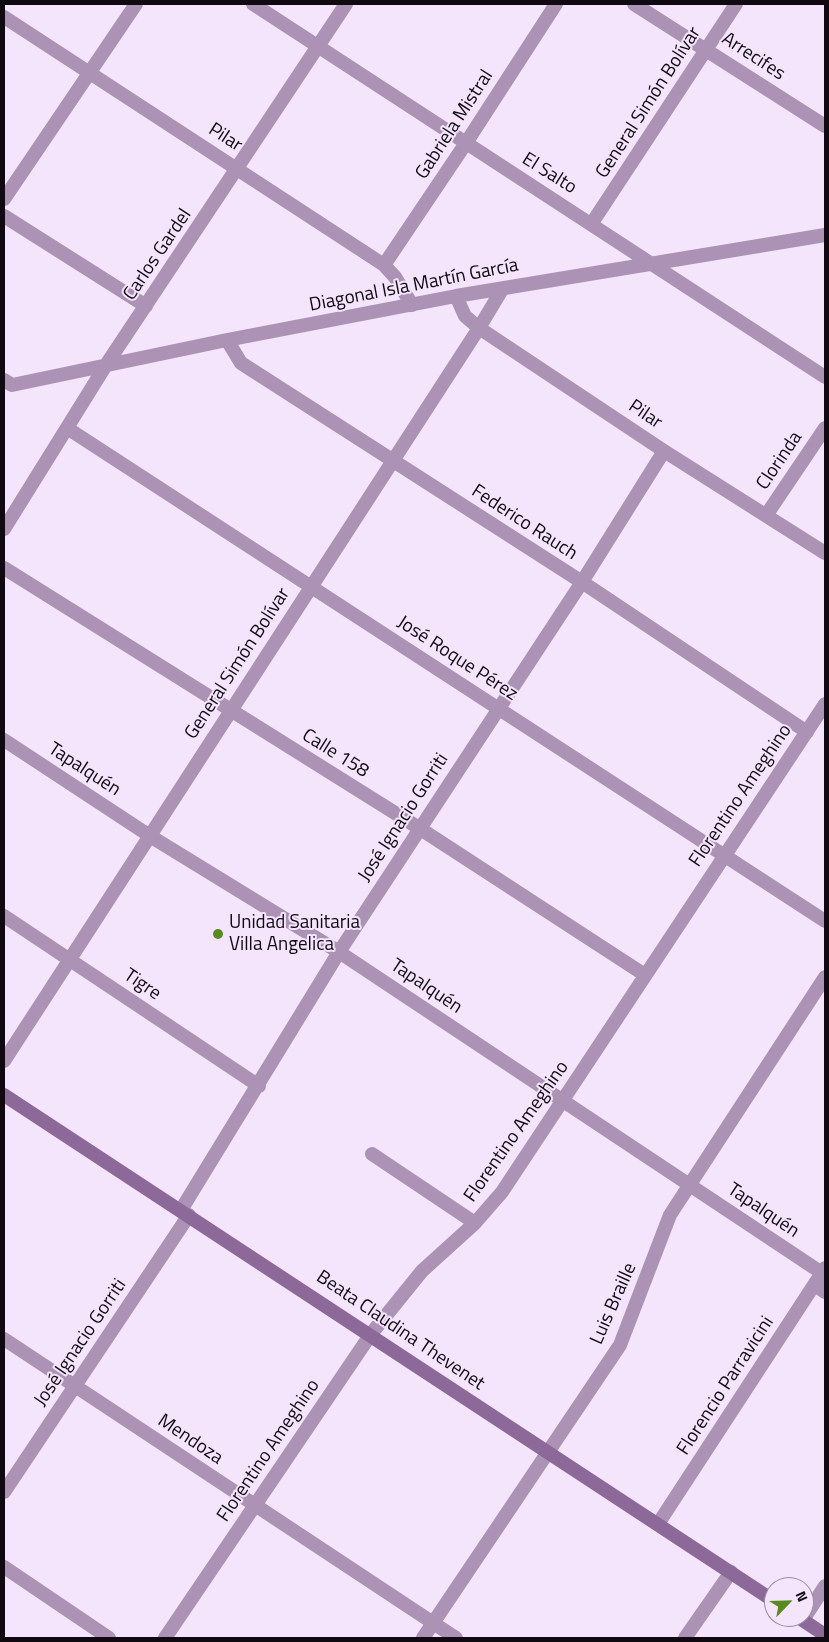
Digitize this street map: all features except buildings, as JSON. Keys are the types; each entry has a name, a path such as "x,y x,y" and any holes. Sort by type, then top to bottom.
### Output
{"main road":[{"name":"Beata Claudina Thevenet","path":"6,1100 185,1212 764,1594"},
{"path":"813,1627 825,1635"}],"street":[{"path":"4,199 136,4"},
{"name":"El Salto","path":"253,4 466,144 592,223 825,377"},
{"name":"Carlos Gardel","path":"4,529 106,365 346,4"},
{"name":"Gabriela Mistral","path":"384,265 466,144 556,4"},
{"name":"Arrecifes","path":"634,4 825,126"},
{"name":"General Simón Bolívar","path":"592,223 736,4"},
{"name":"Pilar","path":"4,17 384,265 395,276 412,304"},
{"path":"4,216 146,306"},
{"name":"Diagonal Isla Martín García","path":"8,383 456,296 825,235"},
{"name":"General Simón Bolívar","path":"4,1061 479,328 503,288"},
{"name":"Pilar","path":"456,296 465,316 479,328 664,451 767,514 825,553"},
{"name":"Federico Rauch","path":"227,340 241,363 582,582 807,732"},
{"name":"José Roque Pérez","path":"68,428 825,921"},
{"name":"Clorinda","path":"767,514 825,428"},
{"name":"José Ignacio Gorriti","path":"4,1492 185,1212 340,952 419,828 500,709 664,451"},
{"name":"Calle 158","path":"4,568 419,828 645,974"},
{"name":"Florentino Ameghino","path":"165,1638 371,1334 422,1270 475,1223 502,1192 825,704"},
{"name":"Tapalquén","path":"4,740 150,836 340,952 690,1184 822,1280"},
{"name":"Tigre","path":"4,916 259,1086"},
{"name":"Luis Braille","path":"423,1638 620,1345 670,1215 825,977"},
{"path":"372,1154 475,1223"},
{"name":"Florencio Parravicini","path":"658,1524 822,1280"},
{"name":"Mendoza","path":"4,1339 456,1638"},
{"path":"4,1568 109,1638"},
{"path":"685,1638 731,1572"},
{"path":"814,1601 825,1586"}],"place":[{"name":"Unidad Sanitaria Villa Angelica","path":"218,934"}]}
